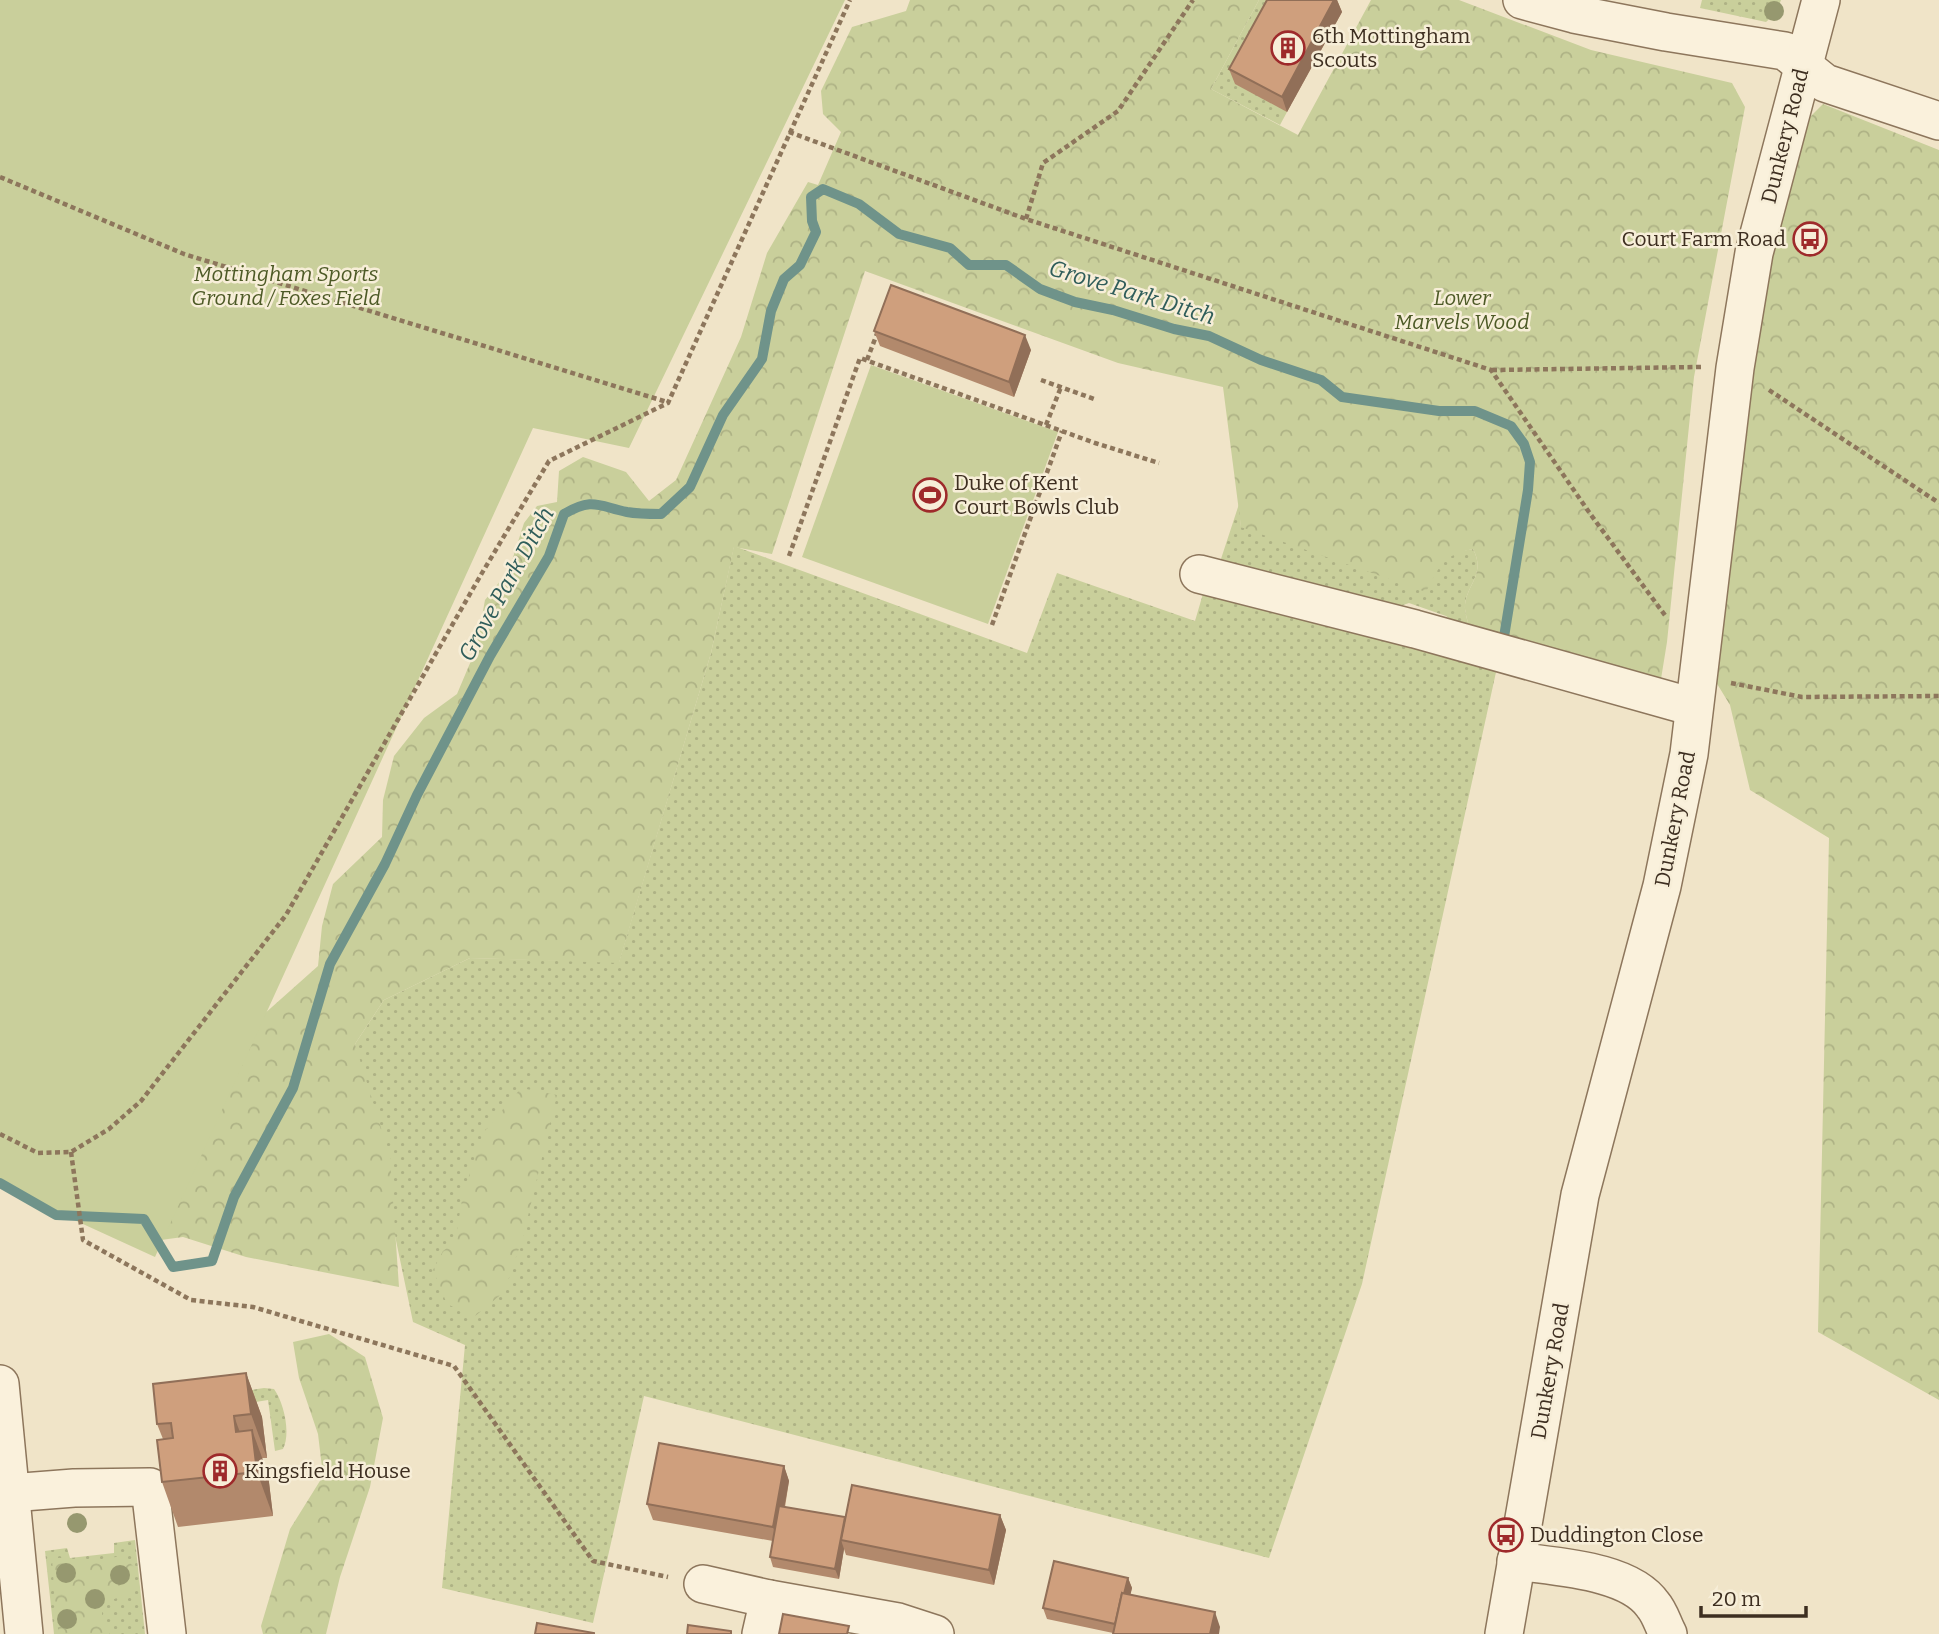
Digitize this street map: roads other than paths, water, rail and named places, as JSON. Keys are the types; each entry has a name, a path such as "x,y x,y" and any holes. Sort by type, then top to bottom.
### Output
{"street":[{"path":"1521,0 1574,14 1666,32 1785,51 1825,83 1939,121"},
{"name":"Dunkery Road","path":"1504,1634 1580,1195 1662,886 1689,754 1735,368 1754,253 1821,0"},
{"path":"1199,574 1415,629 1696,691"},
{"path":"0,1384 6,1474 24,1634"},
{"path":"6,1474 74,1488 150,1486 167,1634"},
{"path":"1516,1561 1621,1581 1639,1591 1653,1605 1668,1634"},
{"path":"703,1584 897,1628 935,1634"},
{"path":"761,1634 769,1599"}],"waterway":[{"name":"Grove Park Ditch","path":"0,1183 56,1215 144,1219 173,1267 212,1261 234,1197 293,1088 330,964 385,864 417,795 490,656 549,556 564,514 589,504 631,513 661,514 690,487 723,415 762,359 771,311 784,279 800,265 816,232 812,221 811,197 823,189 859,204 899,234 950,248 969,265 1006,265 1040,289 1075,302 1209,336 1261,360 1321,380 1342,397 1439,411 1475,411 1511,426 1524,444 1530,462 1528,490 1503,643"}],"place":[{"name":"6th Mottingham Scouts","path":"1288,48"},
{"name":"Court Farm Road","path":"1810,239"},
{"name":"Duke of Kent Court Bowls Club","path":"930,495"},
{"name":"Kingsfield House","path":"220,1471"},
{"name":"Duddington Close","path":"1506,1535"}],"park label":[{"name":"Mottingham Sports Ground / Foxes Field","path":"286,286"},
{"name":"Lower Marvels Wood","path":"1462,310"}]}
